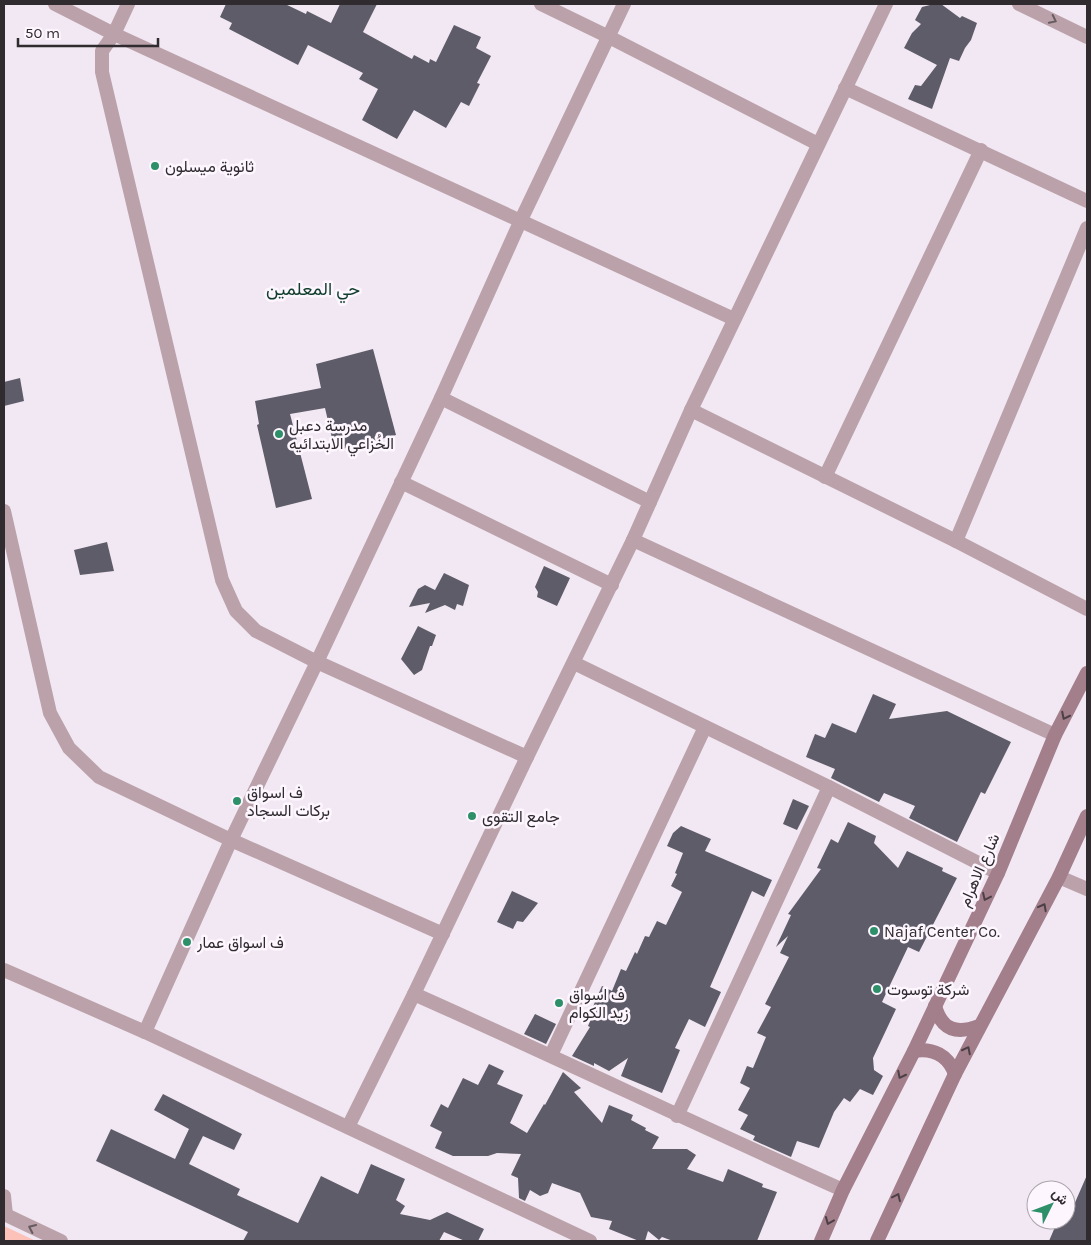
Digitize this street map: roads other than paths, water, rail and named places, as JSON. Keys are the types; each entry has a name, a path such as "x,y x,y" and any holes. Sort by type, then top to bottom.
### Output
{"main road":[{"name":"شارع الاهرام","path":"821,1241 843,1190 914,1051 998,873 1055,735 1087,673"},
{"path":"876,1241 955,1074 1059,877 1087,816"},
{"path":"935,1006 937,1015 952,1029 959,1031 979,1026"},
{"path":"914,1051 924,1049 942,1055 952,1066 955,1074"}],"street":[{"path":"55,4 114,34 734,319"},
{"path":"128,4 114,34 102,51 102,72 222,580 236,611 256,631 317,662 527,757"},
{"path":"541,4 818,144"},
{"path":"145,1032 231,840 317,662 441,398 520,222 624,4"},
{"path":"348,1128 612,584 691,410 886,4"},
{"path":"1018,4 1087,37"},
{"path":"845,88 1087,201"},
{"path":"825,477 981,150"},
{"path":"956,541 1087,228"},
{"path":"441,398 650,502"},
{"path":"691,410 956,541 1087,609"},
{"path":"401,482 612,584"},
{"path":"4,511 50,713 69,748 99,777 231,840 443,934"},
{"path":"633,540 1055,735"},
{"path":"574,663 829,787 998,873"},
{"path":"551,1056 705,728"},
{"path":"677,1116 829,787"},
{"path":"1059,877 1087,889"},
{"path":"4,970 145,1032 590,1241"},
{"path":"414,994 677,1116 843,1190"},
{"path":"4,1196 5,1215 61,1241"}],"place":[{"name":"ثانوية ميسلون","path":"155,166"},
{"name":"مدرسة دعبل الخُزاعي الابتدائيه","path":"279,434"},
{"name":"ف اسواق بركات السجاد","path":"237,801"},
{"name":"جامع التقوى","path":"472,816"},
{"name":"Najaf Center Co.","path":"874,931"},
{"name":"ف اسواق عمار","path":"187,942"},
{"name":"شركة توسوت","path":"877,989"},
{"name":"ف اسواق زيد الكوام","path":"559,1003"}],"district":[{"name":"حي المعلمین","path":"313,289"}]}
